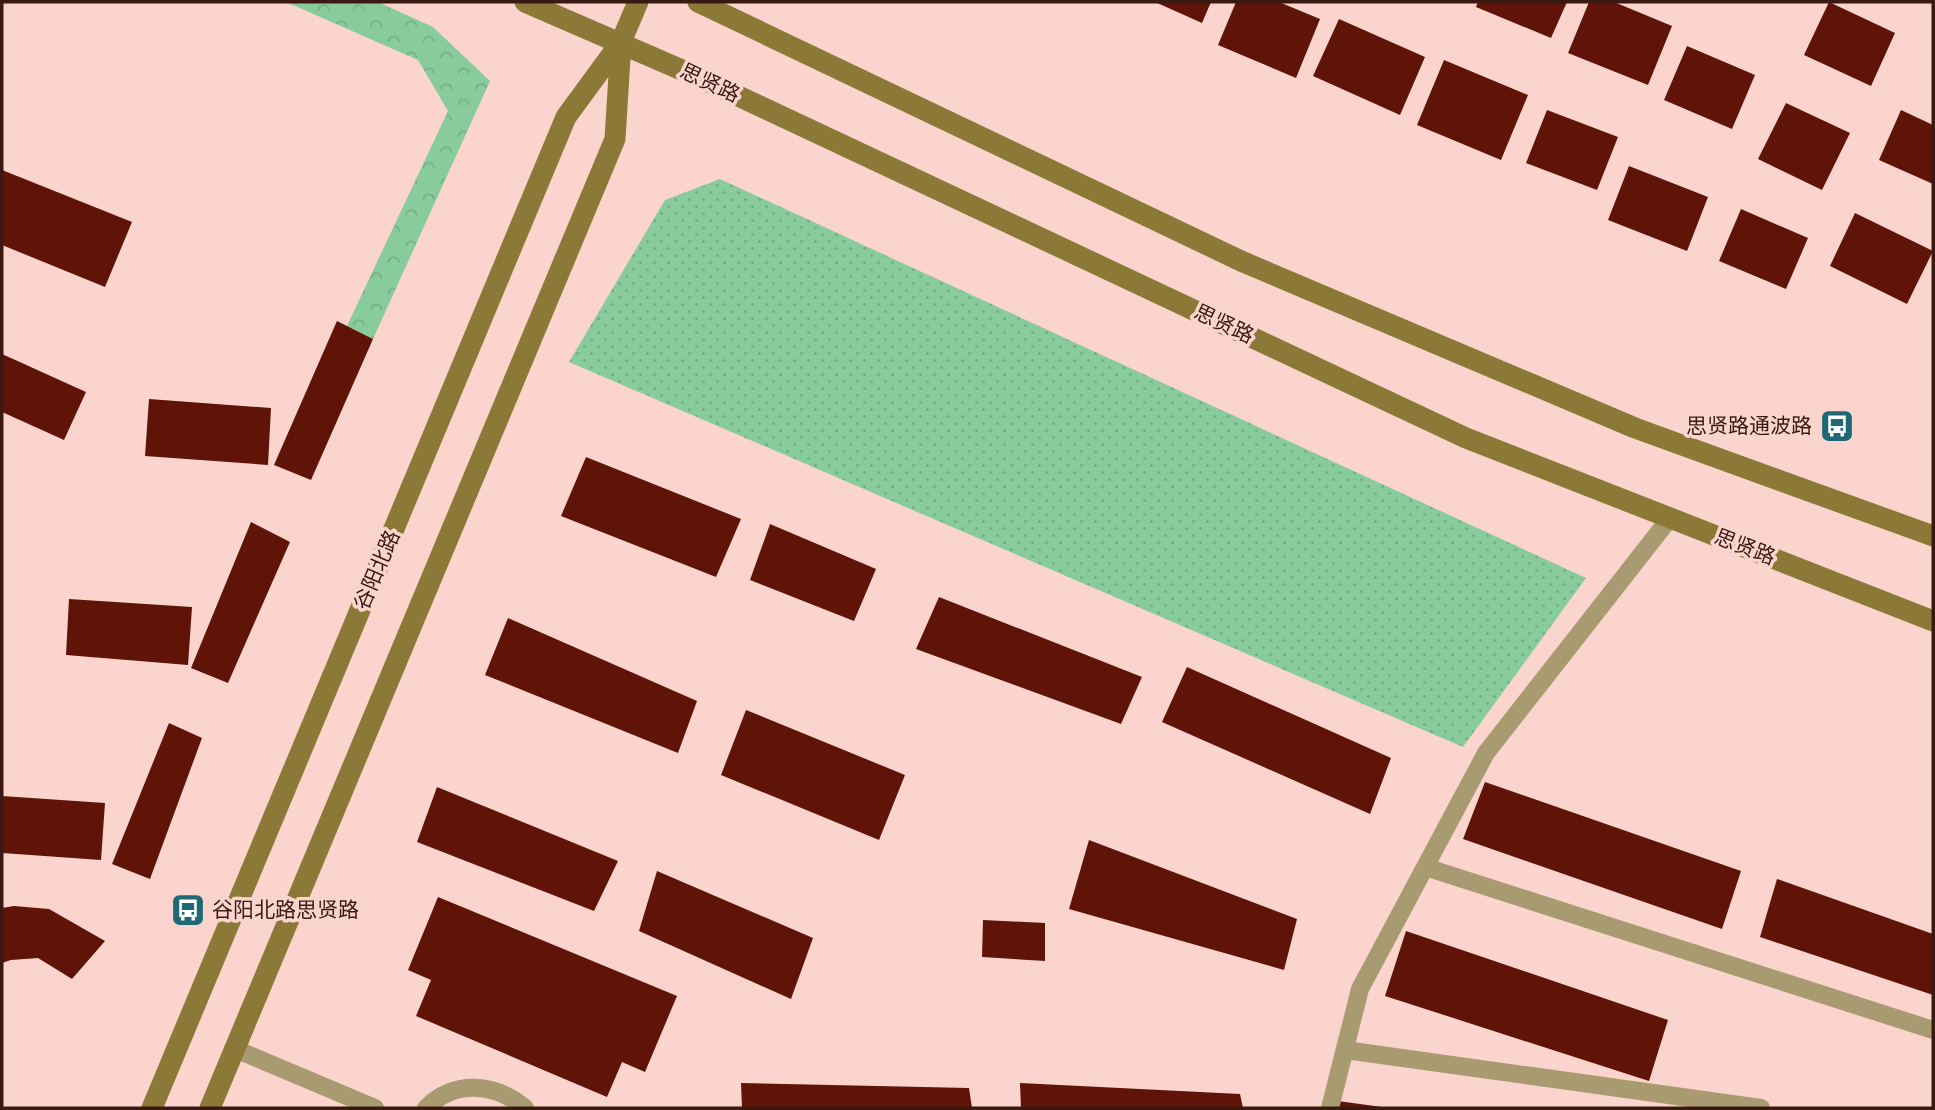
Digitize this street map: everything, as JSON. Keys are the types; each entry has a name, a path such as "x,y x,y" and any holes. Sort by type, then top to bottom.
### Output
{"main road":[{"name":"思贤路","path":"525,2 621,42 1466,438 1933,621"},
{"name":"谷阳北路","path":"152,1108 566,117 621,42 638,2"},
{"path":"698,2 1241,261 1635,428 1933,536"},
{"name":"谷阳北路","path":"210,1108 615,139 621,42"}],"lane":[{"path":"1330,1108 1360,989 1486,753 1670,518"},
{"path":"1425,867 1933,1030"},
{"path":"235,1049 375,1108"},
{"path":"1345,1050 1681,1103 1760,1108"},
{"path":"426,1108 446,1093 468,1087 490,1088 511,1097 525,1108"}],"green space":[{"path":"286,2 378,2 433,27 490,81 373,339 347,326 448,111 418,60"},
{"path":"720,179 1586,578 1463,747 569,362 665,200"}],"building":[{"path":"1155,2 1211,2 1202,23"},
{"path":"1236,2 1279,2 1320,19 1296,78 1218,45"},
{"path":"1478,2 1567,2 1551,38 1476,7"},
{"path":"1589,2 1614,2 1672,26 1648,85 1568,53"},
{"path":"1829,2 1895,33 1871,86 1804,55"},
{"path":"1339,19 1425,57 1400,115 1313,76"},
{"path":"1687,46 1755,75 1732,129 1664,100"},
{"path":"1444,60 1528,95 1501,160 1417,125"},
{"path":"1786,103 1850,133 1822,190 1758,159"},
{"path":"1547,110 1618,137 1597,190 1526,163"},
{"path":"1901,110 1933,125 1933,184 1879,160"},
{"path":"1629,166 1708,197 1687,251 1608,220"},
{"path":"2,170 132,222 105,287 2,245"},
{"path":"1741,209 1808,238 1786,289 1719,261"},
{"path":"1855,213 1933,251 1907,304 1830,266"},
{"path":"337,321 373,339 311,480 274,465"},
{"path":"2,354 86,392 64,440 2,412"},
{"path":"149,399 271,408 268,465 145,456"},
{"path":"586,457 741,519 716,577 561,516"},
{"path":"251,522 290,542 228,683 191,668"},
{"path":"770,524 876,569 854,621 750,580"},
{"path":"939,597 1142,677 1121,724 916,649"},
{"path":"69,599 192,607 188,665 66,655"},
{"path":"508,618 697,701 678,753 485,675"},
{"path":"1187,667 1391,758 1370,814 1162,722"},
{"path":"746,710 905,775 879,840 721,775"},
{"path":"169,723 202,738 150,879 112,864"},
{"path":"1485,782 1741,871 1722,929 1463,839"},
{"path":"437,787 618,861 594,911 417,842"},
{"path":"2,796 105,803 101,860 2,853"},
{"path":"1089,840 1297,919 1284,970 1069,909"},
{"path":"657,871 813,938 791,999 639,931"},
{"path":"1777,879 1933,934 1933,995 1760,937"},
{"path":"438,897 677,996 645,1072 622,1062 607,1097 416,1016 431,980 408,970"},
{"path":"14,906 49,909 105,941 72,979 38,958 2,963 2,908"},
{"path":"983,920 1045,923 1045,961 982,957"},
{"path":"1406,931 1668,1020 1649,1081 1385,996"},
{"path":"741,1083 969,1088 972,1108 742,1108"},
{"path":"1020,1083 1240,1094 1243,1108 1021,1108"},
{"path":"1338,1101 1382,1107 1382,1108 1337,1108"}],"place":[{"name":"思贤路通波路","path":"1837,426"},
{"name":"谷阳北路思贤路","path":"188,910"}]}
